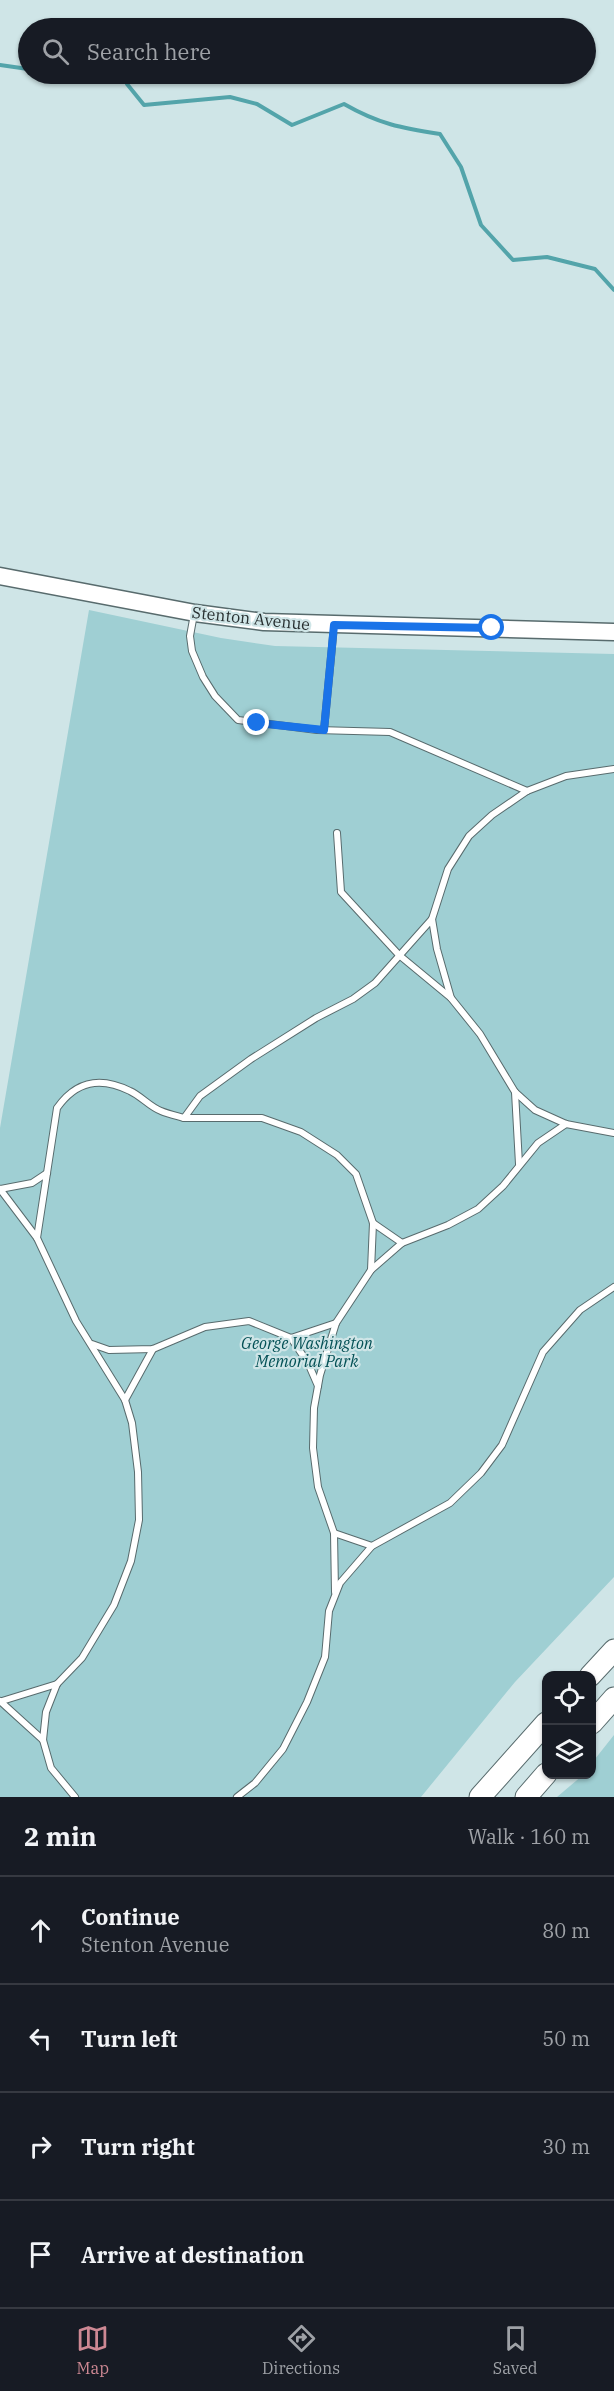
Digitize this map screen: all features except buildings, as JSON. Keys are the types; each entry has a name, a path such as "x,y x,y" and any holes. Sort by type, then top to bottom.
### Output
{"highway":[{"path":"595,1671 614,1650"},
{"path":"596,1718 614,1698"},
{"path":"480,1797 544,1725"},
{"path":"526,1797 542,1779"}],"main road":[{"name":"Stenton Avenue","path":"0,576 195,613 264,622 614,632"}],"lane":[{"path":"195,613 190,636 192,651 203,677 215,696 238,720 324,730 390,732 527,790"},
{"path":"324,730 334,625"},
{"path":"184,1118 200,1096 251,1059 316,1018 353,999 375,983 432,919 448,869 469,836 492,815 527,790 566,776 614,769"},
{"path":"338,833 341,892 399,955 451,998 480,1034 514,1092 535,1110 566,1124 612,1135"},
{"path":"432,919 437,949 451,998"},
{"path":"37,1238 57,1108 67,1094 86,1083 100,1082 130,1090 160,1111 184,1118 262,1118 301,1132 337,1155 356,1174 373,1223 371,1270"},
{"path":"514,1092 519,1164"},
{"path":"335,1596 334,1533 318,1487 313,1448 314,1408 318,1386 336,1323 371,1270 402,1243 448,1225 478,1209 503,1186 538,1143 566,1124"},
{"path":"47,1173 32,1183 0,1189 37,1238 50,1272 125,1400 132,1424 138,1472 139,1520 131,1561 114,1605 82,1658 57,1684 45,1712 43,1740 51,1768 75,1797"},
{"path":"373,1223 402,1243"},
{"path":"237,1797 255,1783 283,1749 307,1702 325,1657 329,1611 340,1583 372,1546 450,1503 481,1473 502,1444 543,1352 580,1311 614,1287"},
{"path":"91,1344 109,1350 153,1349 205,1327 249,1322 291,1338 308,1363 318,1386"},
{"path":"291,1338 336,1323"},
{"path":"125,1400 153,1349"},
{"path":"334,1533 372,1546"},
{"path":"1,1701 57,1684"},
{"path":"1,1701 43,1740"}],"green space":[{"name":"George Washington Memorial Park","path":"89,610 221,638 275,646 614,654 614,1577 515,1682 421,1797 0,1797 0,1128"},
{"path":"614,1735 614,1797 557,1797 578,1779 596,1779 596,1758"}],"waterway":[{"path":"0,65 18,68"},
{"path":"127,84 144,105 230,97 257,104 292,125 344,104 391,124 440,134 461,167 481,225 513,260 547,257 595,269 614,290"}],"route":[{"path":"257,723 324,730 334,625 492,628"}]}
